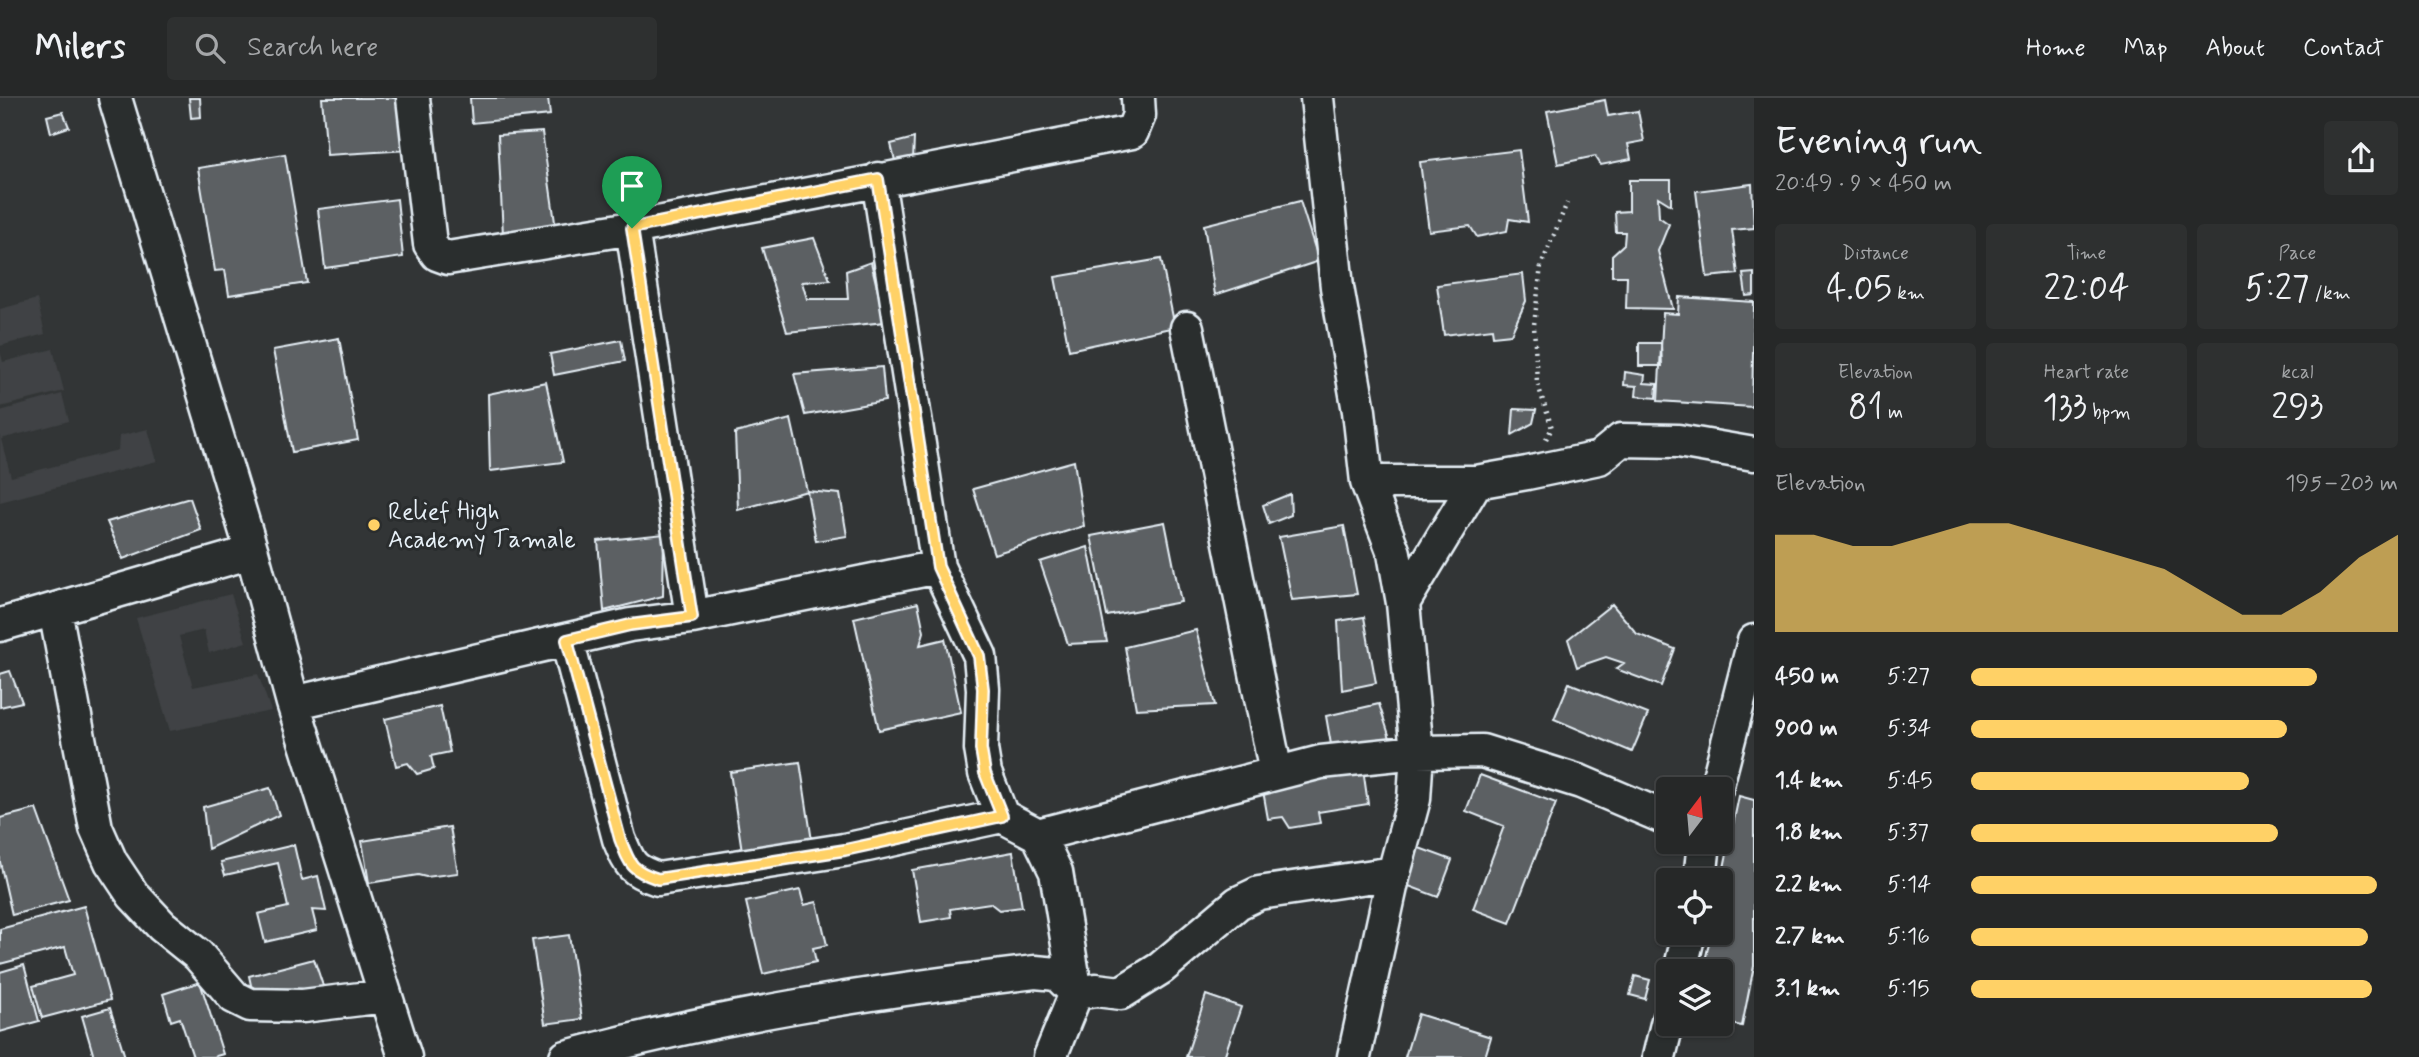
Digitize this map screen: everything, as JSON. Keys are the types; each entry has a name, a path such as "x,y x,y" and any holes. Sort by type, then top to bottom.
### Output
{"street":[{"path":"115,98 252,552 293,703 405,1057"},
{"path":"413,98 430,244 437,254 448,258 632,228 1132,132 1139,115 1138,98"},
{"path":"1317,98 1337,287 1359,411 1367,482 1394,553 1403,603 1417,751 1414,799 1394,873 1354,1057"},
{"path":"878,179 938,567 979,656 983,689 981,749 985,773 1002,816"},
{"path":"632,228 692,617"},
{"path":"1187,328 1276,773"},
{"path":"1367,482 1476,481 1527,473 1599,458 1620,440 1678,441 1754,454"},
{"path":"1403,603 1476,481"},
{"path":"0,625 252,552"},
{"path":"293,703 630,625 692,617 938,567"},
{"path":"55,610 96,828 111,862 132,895 162,926 198,955 234,997 250,1005 303,1006 385,996"},
{"path":"567,640 620,839 630,866 638,872 658,879 698,873 845,850 1002,816 1038,835 1056,872 1076,993 1050,1057"},
{"path":"1719,777 1754,642"},
{"path":"1038,835 1321,762 1417,751 1482,751 1581,782 1656,813"},
{"path":"1076,993 1096,990 1121,993 1161,968 1238,903 1259,893 1394,873"},
{"path":"566,1057 625,1040 758,1011 896,988 1035,972 1057,974 1076,993"},
{"path":"1659,1057 1664,1036"}],"path":[{"path":"1527,473 1552,428 1537,382 1534,325 1541,266 1567,203"}],"shaded area":[{"path":"37,299 45,334 0,346 0,309"},
{"path":"53,349 64,391 0,407 0,351 3,362"},
{"path":"62,394 69,421 1,439 11,477 118,450 119,436 148,429 157,461 0,502 0,411"},
{"path":"231,594 246,642 209,653 204,630 179,636 193,687 258,674 271,711 170,731 136,618"}],"building":[{"path":"189,98 200,98 201,117 191,118"},
{"path":"322,98 400,98 408,150 327,155"},
{"path":"470,98 548,98 550,115 472,123"},
{"path":"1605,100 1608,116 1638,111 1644,141 1628,144 1631,159 1601,165 1595,156 1558,164 1547,111"},
{"path":"63,112 69,127 51,133 47,116"},
{"path":"542,132 556,229 503,235 498,135"},
{"path":"914,138 913,161 896,165 891,144"},
{"path":"1519,150 1528,222 1509,219 1507,231 1477,237 1470,226 1429,231 1420,162"},
{"path":"285,154 307,283 229,295 225,270 215,271 198,168"},
{"path":"1629,180 1671,180 1671,205 1658,197 1659,217 1669,224 1658,251 1673,309 1626,308 1627,276 1612,276 1612,255 1624,244 1625,232 1616,232 1615,212 1629,211"},
{"path":"1752,184 1754,228 1732,230 1738,274 1707,277 1696,191"},
{"path":"397,199 403,257 325,268 318,209"},
{"path":"1300,201 1319,261 1215,295 1204,225"},
{"path":"814,238 830,280 802,282 807,299 848,299 846,271 871,262 885,322 787,332 762,248"},
{"path":"1161,259 1175,327 1069,350 1055,277"},
{"path":"1754,273 1754,295 1746,296 1743,274"},
{"path":"1523,274 1526,301 1511,334 1493,336 1492,329 1444,335 1437,285"},
{"path":"1679,297 1754,302 1752,407 1658,401 1663,313 1678,314"},
{"path":"339,338 358,440 292,452 273,350"},
{"path":"621,340 625,361 554,375 550,354"},
{"path":"1639,343 1661,343 1662,366 1639,366"},
{"path":"882,367 885,401 805,415 794,374"},
{"path":"1625,372 1645,375 1644,383 1657,384 1656,398 1636,396 1637,386 1624,385"},
{"path":"546,382 563,462 490,471 488,394"},
{"path":"1514,409 1536,410 1533,423 1512,435"},
{"path":"791,419 807,491 738,510 735,433"},
{"path":"1074,461 1084,526 994,554 973,489"},
{"path":"807,491 840,494 847,536 816,541"},
{"path":"1290,494 1291,515 1269,524 1263,505"},
{"path":"190,498 201,530 123,559 107,522"},
{"path":"1165,522 1181,602 1107,616 1091,536"},
{"path":"1344,526 1357,594 1292,600 1279,537"},
{"path":"664,534 663,596 604,611 598,541"},
{"path":"1088,547 1107,642 1068,644 1040,562"},
{"path":"918,603 924,632 920,645 945,639 961,712 879,730 854,618"},
{"path":"1612,604 1637,634 1675,649 1661,686 1616,669 1624,663 1606,657 1577,667 1568,639"},
{"path":"1364,617 1376,683 1342,690 1338,621"},
{"path":"1196,630 1215,705 1136,709 1125,647"},
{"path":"10,671 22,702 0,707 0,674"},
{"path":"1569,683 1648,714 1632,752 1554,719"},
{"path":"1379,704 1390,738 1333,756 1326,716"},
{"path":"440,706 450,752 431,756 434,769 417,774 408,763 396,766 385,719"},
{"path":"800,762 812,841 742,851 730,772"},
{"path":"1363,769 1368,804 1318,812 1320,823 1290,828 1283,817 1268,819 1262,785"},
{"path":"1480,775 1556,803 1510,923 1473,909 1504,826 1466,811"},
{"path":"270,788 279,815 208,849 203,807"},
{"path":"1739,796 1754,800 1754,966 1742,1026 1733,1024 1733,959 1706,959 1708,945 1733,945 1733,868 1724,868 1727,854 1733,854 1733,825"},
{"path":"36,809 69,900 12,915 0,862 0,818"},
{"path":"450,827 458,873 426,877 418,875 369,883 362,841"},
{"path":"294,845 302,880 318,876 326,911 312,910 317,930 265,942 258,914 288,907 278,863 225,875 221,862"},
{"path":"1411,845 1452,860 1438,897 1398,882"},
{"path":"1013,852 1022,907 999,910 990,903 950,909 951,917 921,922 912,870"},
{"path":"800,890 804,905 817,902 827,945 813,948 816,962 763,974 746,902"},
{"path":"84,906 110,1000 42,1018 33,986 73,975 65,947 0,964 0,929"},
{"path":"569,935 582,1019 545,1024 532,940"},
{"path":"314,959 325,992 254,999 249,976"},
{"path":"24,965 39,1021 0,1032 0,972"},
{"path":"1635,976 1650,980 1645,999 1630,995"},
{"path":"200,982 223,1054 213,1057 193,1057 180,1018 171,1021 163,994"},
{"path":"1206,995 1241,1007 1224,1057 1186,1057"},
{"path":"110,1008 125,1057 94,1057 82,1016"},
{"path":"1418,1014 1491,1037 1485,1057 1405,1057"}],"place":[{"name":"Relief High Academy Tamale","path":"374,525"}],"route":[{"path":"878,179 938,567 979,656 983,689 981,749 985,773 1002,816 845,850 658,879 630,866 620,839 567,640 630,625 692,617 632,228 878,179"}]}
